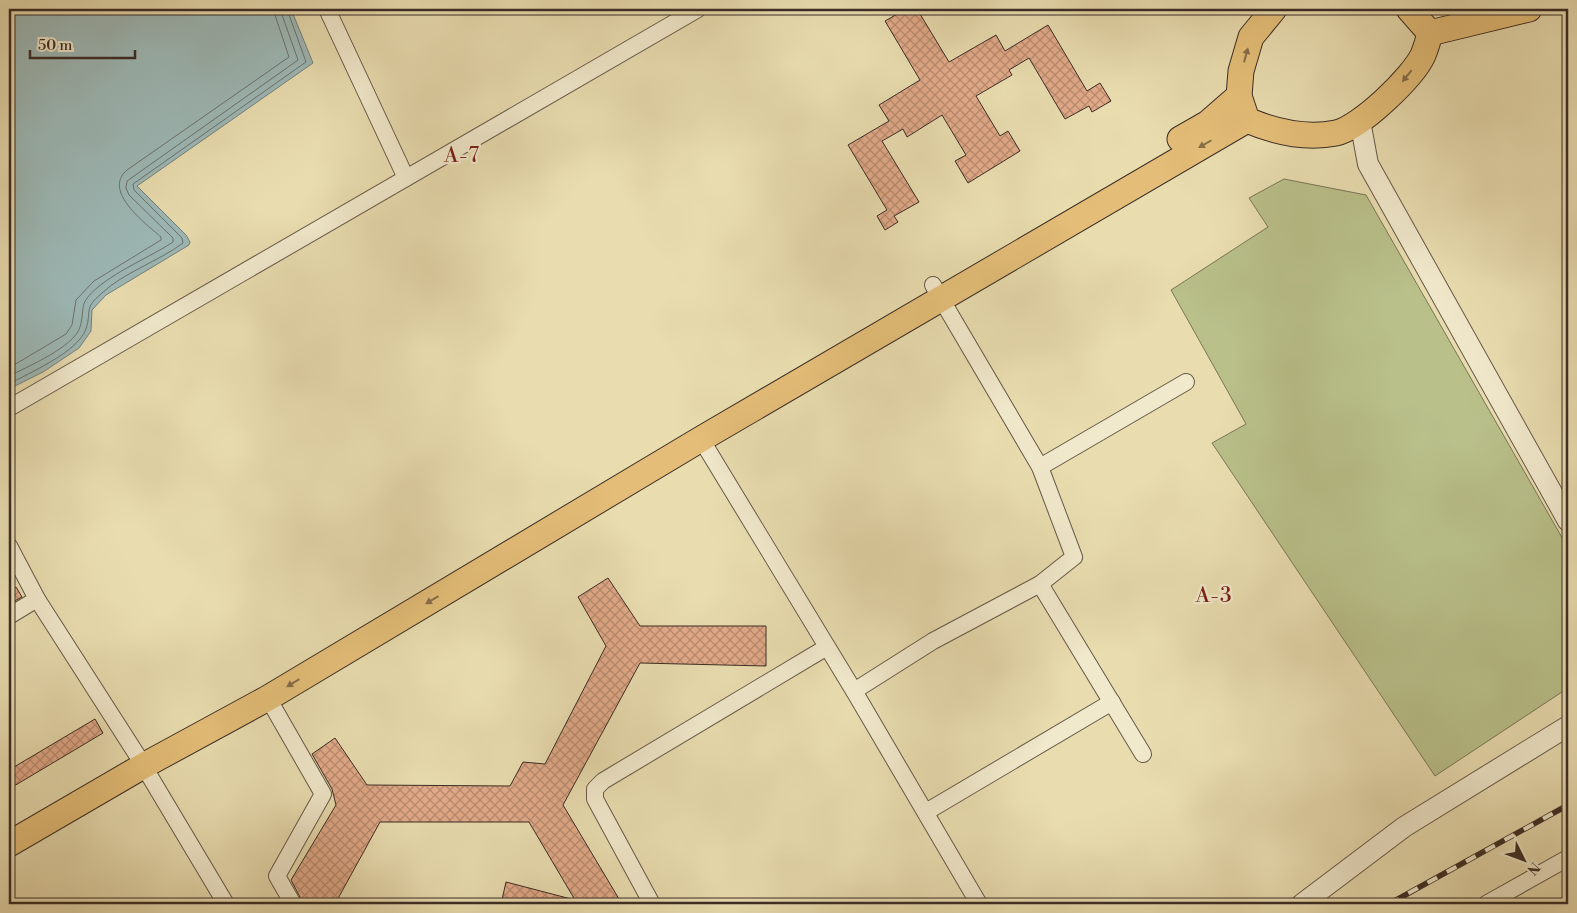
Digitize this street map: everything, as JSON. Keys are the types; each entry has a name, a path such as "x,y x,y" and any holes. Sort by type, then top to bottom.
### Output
{"main road":[{"path":"1274,9 1251,37 1242,72 1239,96 1247,120 1272,131 1312,136 1338,133 1367,117 1395,91 1422,57 1430,33"},
{"path":"1409,9 1430,33"},
{"path":"1430,33 1529,9"},
{"path":"9,829 140,761 268,698 701,439 1208,123 1239,96"},
{"path":"9,844 140,761 937,292 1247,120"}],"street":[{"path":"327,9 406,178"},
{"path":"9,408 698,9"},
{"path":"1360,120 1368,164"},
{"path":"1338,133 1368,164 1568,521"},
{"path":"854,691 933,641 1040,584 1074,556 1040,467 937,292"},
{"path":"1040,467 1186,382"},
{"path":"701,439 854,691 979,904"},
{"path":"9,546 37,599 140,761 226,904"},
{"path":"1040,584 1143,754"},
{"path":"9,616 37,599"},
{"path":"652,904 595,799 595,789 603,781 827,647"},
{"path":"268,698 323,794 277,876 293,904"},
{"path":"926,812 1112,702"},
{"path":"1302,904 1404,827 1568,726"},
{"path":"1486,904 1568,858"}],"green space":[{"path":"1284,179 1366,195 1568,548 1568,688 1435,776 1212,443 1246,424 1171,290 1268,227 1249,198"}],"water":[{"path":"9,9 291,9 313,63 137,186 186,235 190,242 189,245 106,295 92,310 91,331 79,348 43,372 9,389"}],"building":[{"path":"906,9 917,9 949,62 996,35 1005,51 1048,25 1087,91 1100,83 1111,101 1092,112 1089,106 1065,119 1029,58 1009,70 1012,75 976,96 1000,136 1008,131 1020,151 968,183 955,161 966,155 942,115 907,137 903,129 882,141 919,202 894,216 898,222 885,230 877,216 887,210 848,145 889,121 879,105 920,80 885,21"},
{"path":"608,578 640,626 766,626 766,666 640,663 563,805 622,904 577,904 575,901 575,904 501,904 506,882 575,900 529,822 380,822 335,904 310,904 301,899 291,880 336,805 332,789 312,754 335,738 367,785 510,786 523,762 545,764 606,646 578,597"},
{"path":"16,587 22,597 9,604 9,592"},
{"path":"95,719 103,733 9,789 9,770"}],"railway":[{"path":"1389,904 1568,805"}],"district":[{"name":"A-7","path":"462,155"},
{"name":"A-3","path":"1214,595"}]}
